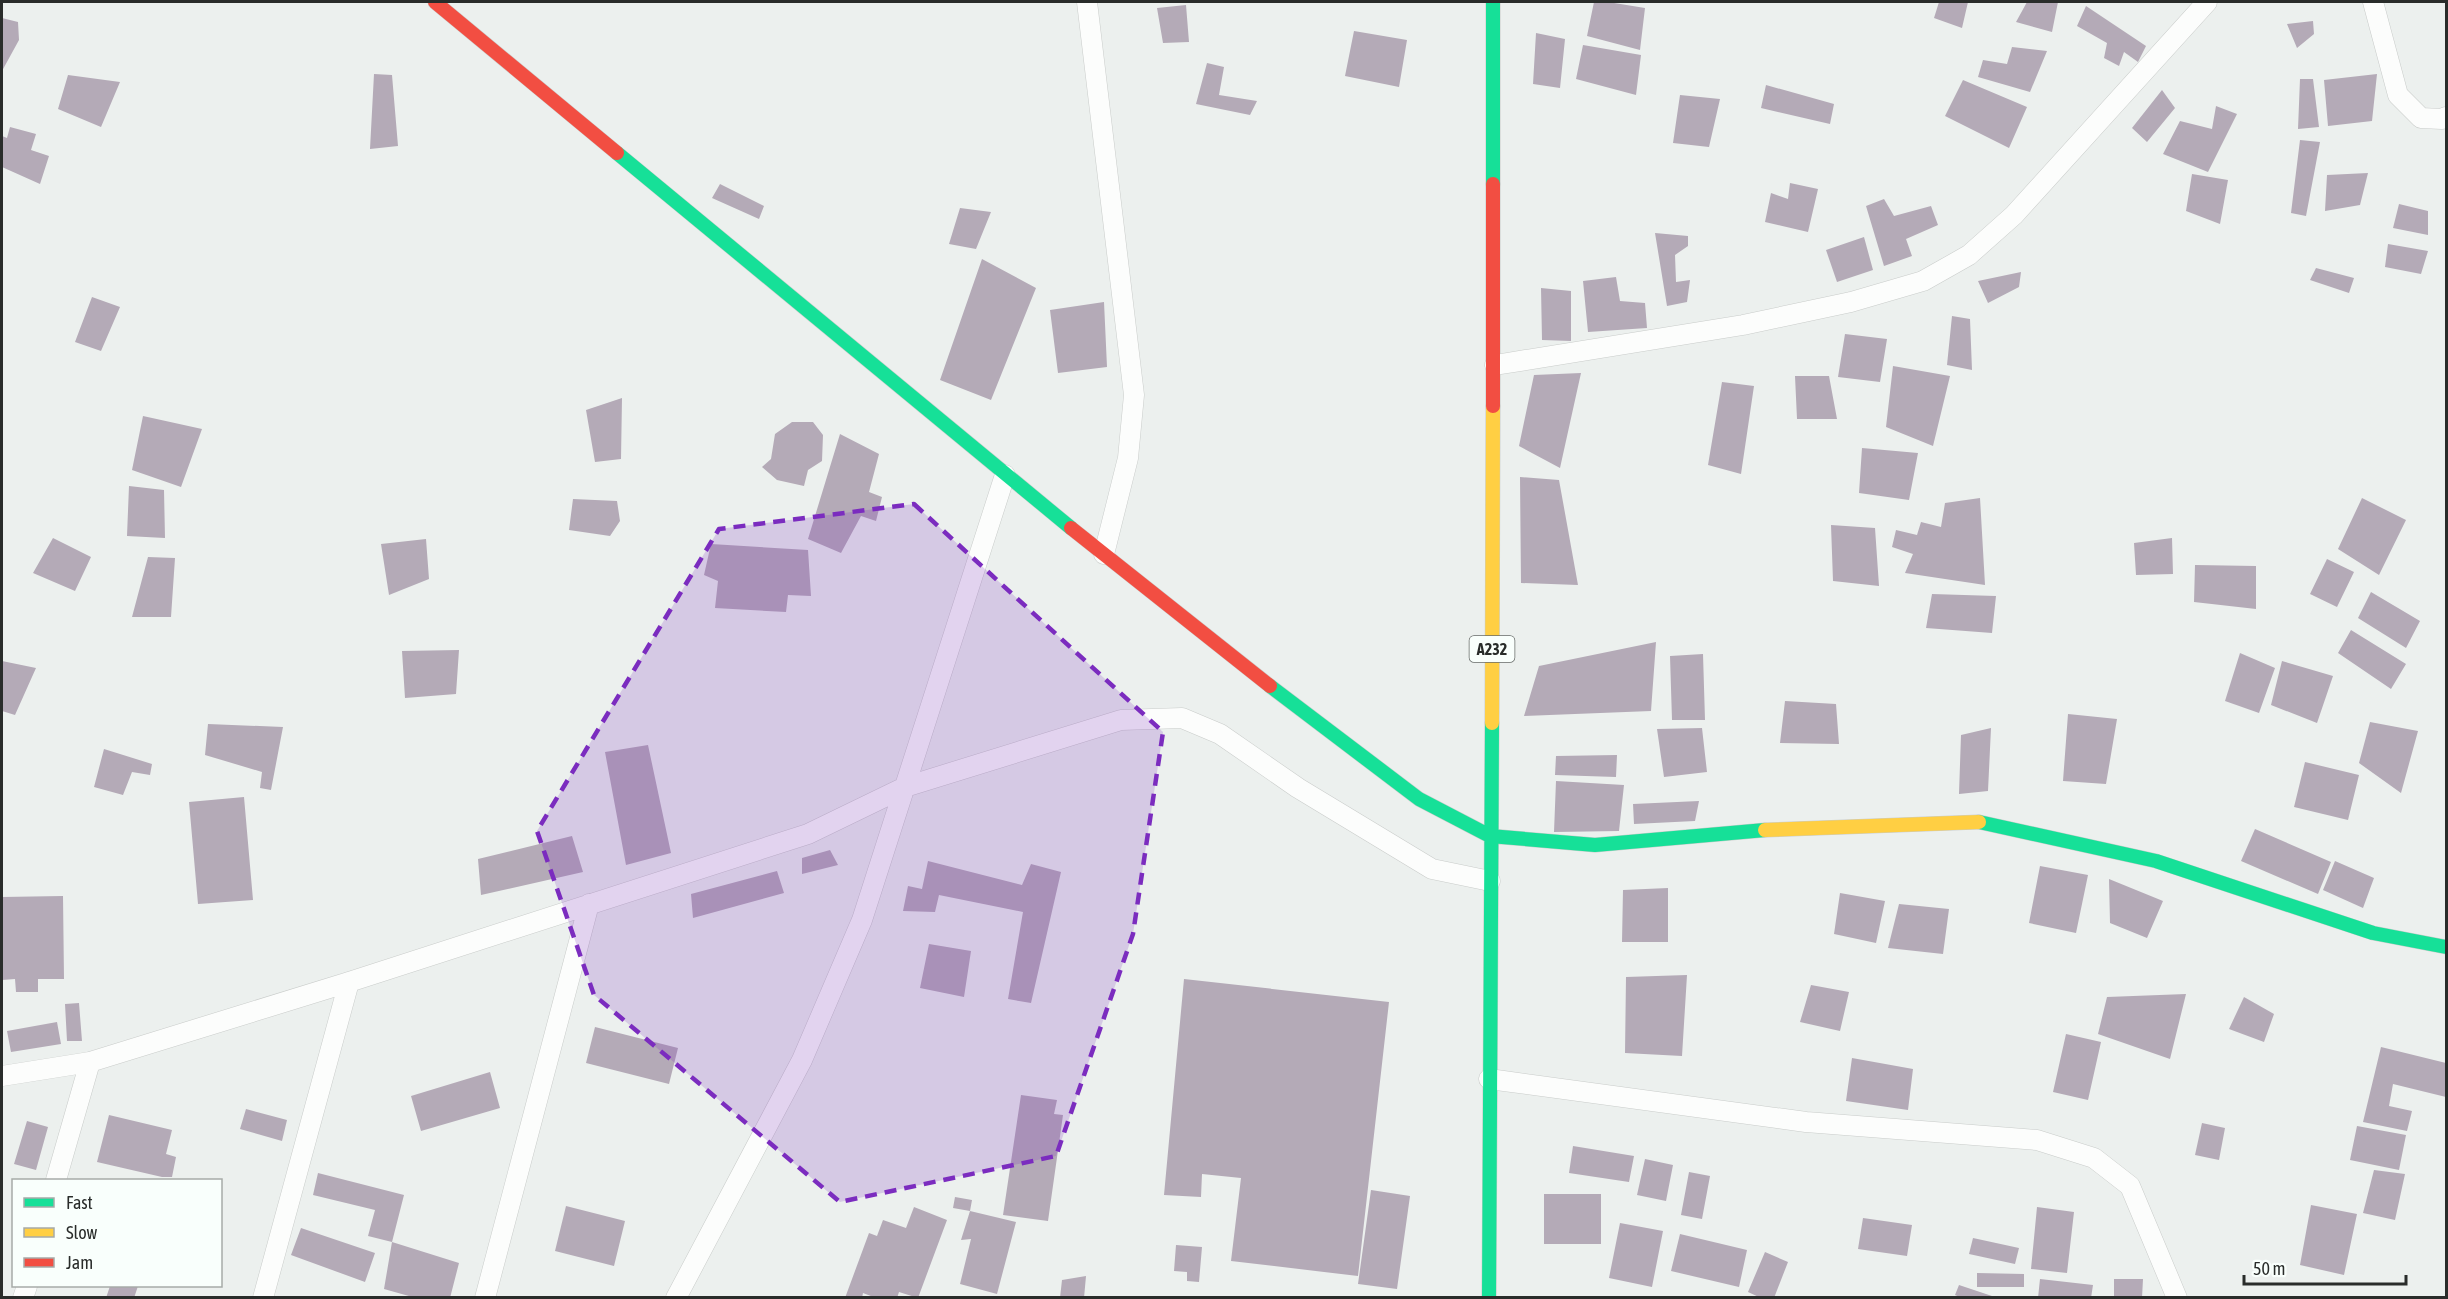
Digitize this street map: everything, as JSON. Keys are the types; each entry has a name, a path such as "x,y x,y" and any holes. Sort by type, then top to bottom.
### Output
{"street":[{"path":"435,2 1005,475 1286,699 1419,799 1490,836 1595,845 1731,832 1973,821 2156,861 2373,933 2446,947"},
{"path":"1087,2 1134,395 1128,458 1104,554"},
{"name":"A232","path":"1489,1298 1490,836 1495,365 1493,2"},
{"path":"1495,365 1743,325 1851,302 1923,281 1969,255 2014,215 2206,2"},
{"path":"2373,2 2398,95 2421,118 2442,120 2446,117"},
{"path":"676,1298 802,1060 862,920 1005,475"},
{"path":"2,1076 90,1062 349,982 808,834 905,787 1121,720 1182,718 1220,734 1298,788 1432,869 1490,881"},
{"path":"485,1298 589,904"},
{"path":"263,1298 349,982"},
{"path":"56,1179 90,1062"},
{"path":"1489,1079 1806,1122 2037,1140 2094,1158 2130,1186 2177,1298"}],"highlighted area":[{"path":"914,504 1163,732 1133,934 1056,1156 840,1202 594,995 537,831 719,529"}],"building":[{"path":"1594,2 1645,8 1640,50 1587,36"},
{"path":"1939,2 1968,2 1962,28 1934,18"},
{"path":"2027,2 2058,2 2052,32 2016,22"},
{"path":"1186,5 1189,42 1163,43 1157,8"},
{"path":"2086,6 2146,46 2138,62 2124,52 2119,66 2104,58 2107,43 2077,26"},
{"path":"2,18 18,22 19,40 2,71"},
{"path":"2313,21 2314,34 2297,48 2287,24"},
{"path":"1354,31 1407,40 1399,87 1345,76"},
{"path":"1536,33 1565,39 1560,88 1533,84"},
{"path":"1583,45 1641,55 1636,95 1576,79"},
{"path":"2012,47 2047,51 2030,92 1978,77 1983,60 2007,64"},
{"path":"1207,63 1224,67 1219,95 1257,101 1250,115 1196,104"},
{"path":"374,74 392,75 398,146 370,149"},
{"path":"2377,74 2372,121 2328,126 2324,80"},
{"path":"68,75 120,82 101,127 58,109"},
{"path":"2300,79 2313,79 2319,127 2298,129"},
{"path":"1963,80 2027,107 2009,148 1945,116"},
{"path":"1766,85 1834,104 1830,124 1761,108"},
{"path":"2162,90 2175,108 2147,142 2132,128"},
{"path":"1680,95 1720,99 1709,147 1673,143"},
{"path":"2216,106 2237,114 2208,172 2163,154 2180,121 2212,129"},
{"path":"10,127 36,134 31,150 49,156 40,184 2,167 2,136 7,138"},
{"path":"2300,140 2320,142 2306,216 2291,213"},
{"path":"2368,173 2360,205 2325,211 2327,175"},
{"path":"2192,174 2228,180 2220,224 2186,211"},
{"path":"1790,183 1818,189 1808,232 1765,222 1771,193 1788,199"},
{"path":"720,184 764,206 759,219 712,198"},
{"path":"1884,199 1894,216 1931,206 1938,225 1906,239 1912,256 1884,266 1866,206"},
{"path":"2399,204 2428,211 2428,235 2393,228"},
{"path":"960,208 991,212 976,249 949,244"},
{"path":"1655,233 1688,236 1688,246 1675,255 1676,282 1690,280 1687,302 1667,306"},
{"path":"1864,237 1873,270 1837,282 1826,250"},
{"path":"2388,244 2428,251 2421,274 2385,267"},
{"path":"982,259 1036,288 991,400 940,380"},
{"path":"2316,268 2354,278 2349,293 2310,280"},
{"path":"2021,272 2019,287 1988,303 1978,281"},
{"path":"1616,277 1620,301 1645,303 1647,328 1588,332 1583,281"},
{"path":"1541,288 1571,291 1571,341 1542,340"},
{"path":"92,297 120,307 101,351 75,342"},
{"path":"1104,302 1107,367 1058,373 1050,310"},
{"path":"1952,316 1970,319 1972,370 1947,365"},
{"path":"1845,334 1887,339 1880,382 1838,377"},
{"path":"1893,366 1950,376 1933,446 1886,427"},
{"path":"1581,373 1560,468 1519,446 1534,375"},
{"path":"1795,376 1829,376 1837,419 1797,419"},
{"path":"1722,382 1754,386 1741,474 1708,465"},
{"path":"622,398 621,459 595,462 586,410"},
{"path":"143,416 202,429 181,487 132,470"},
{"path":"792,422 813,422 823,435 822,461 808,470 804,486 777,480 762,467 771,459 775,434"},
{"path":"840,434 879,454 869,492 882,497 876,521 861,516 841,553 808,539"},
{"path":"1862,448 1918,453 1909,500 1859,493"},
{"path":"1520,477 1559,480 1578,585 1521,583"},
{"path":"129,486 164,490 165,538 127,536"},
{"path":"1980,498 1985,585 1905,573 1913,554 1892,547 1896,530 1917,535 1921,522 1941,527 1945,503"},
{"path":"2362,498 2406,520 2379,575 2338,549"},
{"path":"573,499 617,501 620,521 610,536 569,530"},
{"path":"1831,525 1875,528 1879,586 1833,581"},
{"path":"53,538 91,557 75,591 33,573"},
{"path":"2172,538 2173,574 2136,575 2134,543"},
{"path":"426,539 429,579 389,595 381,544"},
{"path":"711,544 808,550 811,596 788,595 786,612 715,608 718,581 704,575"},
{"path":"148,557 175,558 171,617 132,617"},
{"path":"2327,559 2354,572 2337,607 2310,594"},
{"path":"2195,565 2256,566 2256,609 2194,602"},
{"path":"2371,592 2420,621 2406,648 2358,618"},
{"path":"1932,594 1996,596 1992,633 1926,628"},
{"path":"2351,630 2406,664 2391,689 2338,653"},
{"path":"1656,642 1651,711 1524,716 1539,666"},
{"path":"459,650 456,694 405,698 402,651"},
{"path":"2240,653 2275,668 2259,713 2225,701"},
{"path":"1703,654 1705,720 1672,720 1670,656"},
{"path":"2,661 36,668 15,715 2,711"},
{"path":"2282,661 2333,676 2317,723 2271,705"},
{"path":"1785,701 1836,704 1839,744 1780,743"},
{"path":"2068,714 2117,719 2106,784 2063,781"},
{"path":"2370,722 2418,731 2401,793 2359,763"},
{"path":"208,724 283,727 271,790 260,788 262,772 205,755"},
{"path":"1702,728 1707,772 1664,777 1657,729"},
{"path":"1991,728 1988,791 1959,794 1961,735"},
{"path":"648,745 671,853 626,865 605,752"},
{"path":"104,749 152,764 150,775 132,772 123,795 94,787"},
{"path":"1617,755 1616,777 1555,775 1556,756"},
{"path":"2305,762 2359,775 2348,820 2294,807"},
{"path":"1556,781 1624,785 1619,831 1554,832"},
{"path":"244,797 253,900 198,904 189,802"},
{"path":"1699,801 1695,821 1634,824 1633,804"},
{"path":"2255,829 2331,862 2318,894 2241,861"},
{"path":"572,836 583,872 481,895 478,859"},
{"path":"830,850 838,865 802,874 802,858"},
{"path":"928,861 1022,885 1031,864 1061,872 1031,1003 1008,999 1023,912 939,895 935,912 903,911 908,886 922,889"},
{"path":"2335,861 2374,878 2363,908 2323,890"},
{"path":"2040,866 2088,875 2076,933 2029,923"},
{"path":"777,871 784,893 693,918 691,894"},
{"path":"2109,879 2163,901 2147,938 2110,923"},
{"path":"1668,888 1668,942 1622,942 1623,890"},
{"path":"1840,893 1885,901 1876,943 1834,934"},
{"path":"63,896 64,979 38,979 38,992 16,992 15,979 2,980 2,897"},
{"path":"1899,904 1949,909 1943,954 1888,948"},
{"path":"929,944 971,951 964,997 920,988"},
{"path":"1687,975 1682,1056 1625,1053 1626,977"},
{"path":"1184,979 1389,1002 1358,1276 1231,1261 1241,1178 1202,1174 1201,1197 1164,1195"},
{"path":"1811,985 1849,992 1840,1031 1800,1022"},
{"path":"2186,994 2170,1059 2098,1034 2107,997"},
{"path":"2244,997 2274,1014 2264,1042 2229,1029"},
{"path":"79,1003 82,1041 67,1041 65,1004"},
{"path":"57,1022 61,1044 11,1052 7,1031"},
{"path":"595,1027 678,1048 669,1084 586,1063"},
{"path":"2066,1034 2101,1042 2088,1100 2053,1092"},
{"path":"2381,1047 2446,1063 2446,1097 2393,1084 2389,1106 2412,1111 2407,1131 2363,1122"},
{"path":"1852,1058 1913,1069 1908,1110 1846,1101"},
{"path":"490,1072 500,1108 421,1131 411,1096"},
{"path":"1021,1095 1057,1100 1054,1114 1063,1115 1048,1221 1003,1215"},
{"path":"246,1109 287,1120 282,1141 240,1129"},
{"path":"109,1115 172,1130 166,1154 176,1157 172,1177 162,1177 97,1162"},
{"path":"27,1121 48,1127 36,1170 14,1164"},
{"path":"2202,1123 2225,1128 2219,1160 2195,1155"},
{"path":"2357,1126 2406,1135 2399,1170 2350,1160"},
{"path":"1573,1146 1634,1156 1629,1182 1569,1173"},
{"path":"1645,1159 1673,1165 1666,1201 1637,1195"},
{"path":"2374,1170 2405,1174 2395,1220 2363,1213"},
{"path":"1689,1172 1710,1176 1702,1219 1681,1215"},
{"path":"318,1173 404,1195 392,1242 368,1236 375,1210 313,1195"},
{"path":"1371,1190 1410,1196 1397,1289 1358,1284"},
{"path":"1544,1194 1601,1194 1601,1244 1544,1244"},
{"path":"955,1197 972,1200 970,1211 953,1208"},
{"path":"2311,1205 2357,1214 2344,1275 2300,1265"},
{"path":"566,1206 625,1221 614,1266 555,1251"},
{"path":"914,1207 947,1220 918,1298 899,1292 897,1298 876,1298 863,1293 862,1298 845,1298 869,1233 877,1236 883,1220 906,1228"},
{"path":"2037,1207 2074,1212 2067,1273 2031,1269"},
{"path":"970,1211 1016,1222 997,1294 960,1284 971,1239 961,1240"},
{"path":"1863,1218 1912,1225 1907,1256 1858,1249"},
{"path":"1620,1223 1663,1231 1652,1287 1609,1278"},
{"path":"301,1228 375,1253 365,1282 291,1255"},
{"path":"1680,1234 1747,1250 1739,1287 1671,1271"},
{"path":"1973,1238 2019,1248 2015,1264 1969,1254"},
{"path":"392,1242 459,1263 450,1298 416,1298 384,1289"},
{"path":"1176,1245 1202,1247 1199,1282 1187,1281 1187,1272 1174,1271"},
{"path":"1765,1252 1788,1262 1774,1298 1761,1298 1748,1292"},
{"path":"1977,1273 2024,1274 2024,1287 1977,1287"},
{"path":"1086,1276 1084,1298 1060,1298 1062,1280"},
{"path":"2040,1279 2093,1285 2091,1298 2038,1298"},
{"path":"2114,1279 2143,1279 2142,1298 2114,1298"},
{"path":"1959,1285 1995,1298 1962,1298 1955,1295"},
{"path":"110,1287 138,1287 134,1298 106,1298"}],"traffic: fast":[{"path":"1493,2 1493,184"},
{"path":"617,153 1071,528"},
{"path":"1270,686 1419,799 1490,836 1595,845 1765,830"},
{"path":"1489,1298 1492,723"},
{"path":"1979,822 2156,861 2373,933 2446,947"}],"traffic: slow":[{"path":"1492,723 1493,406"},
{"path":"1765,830 1979,822"}],"traffic: jam":[{"path":"435,2 617,153"},
{"path":"1493,184 1493,406"},
{"path":"1071,528 1270,686"}]}
